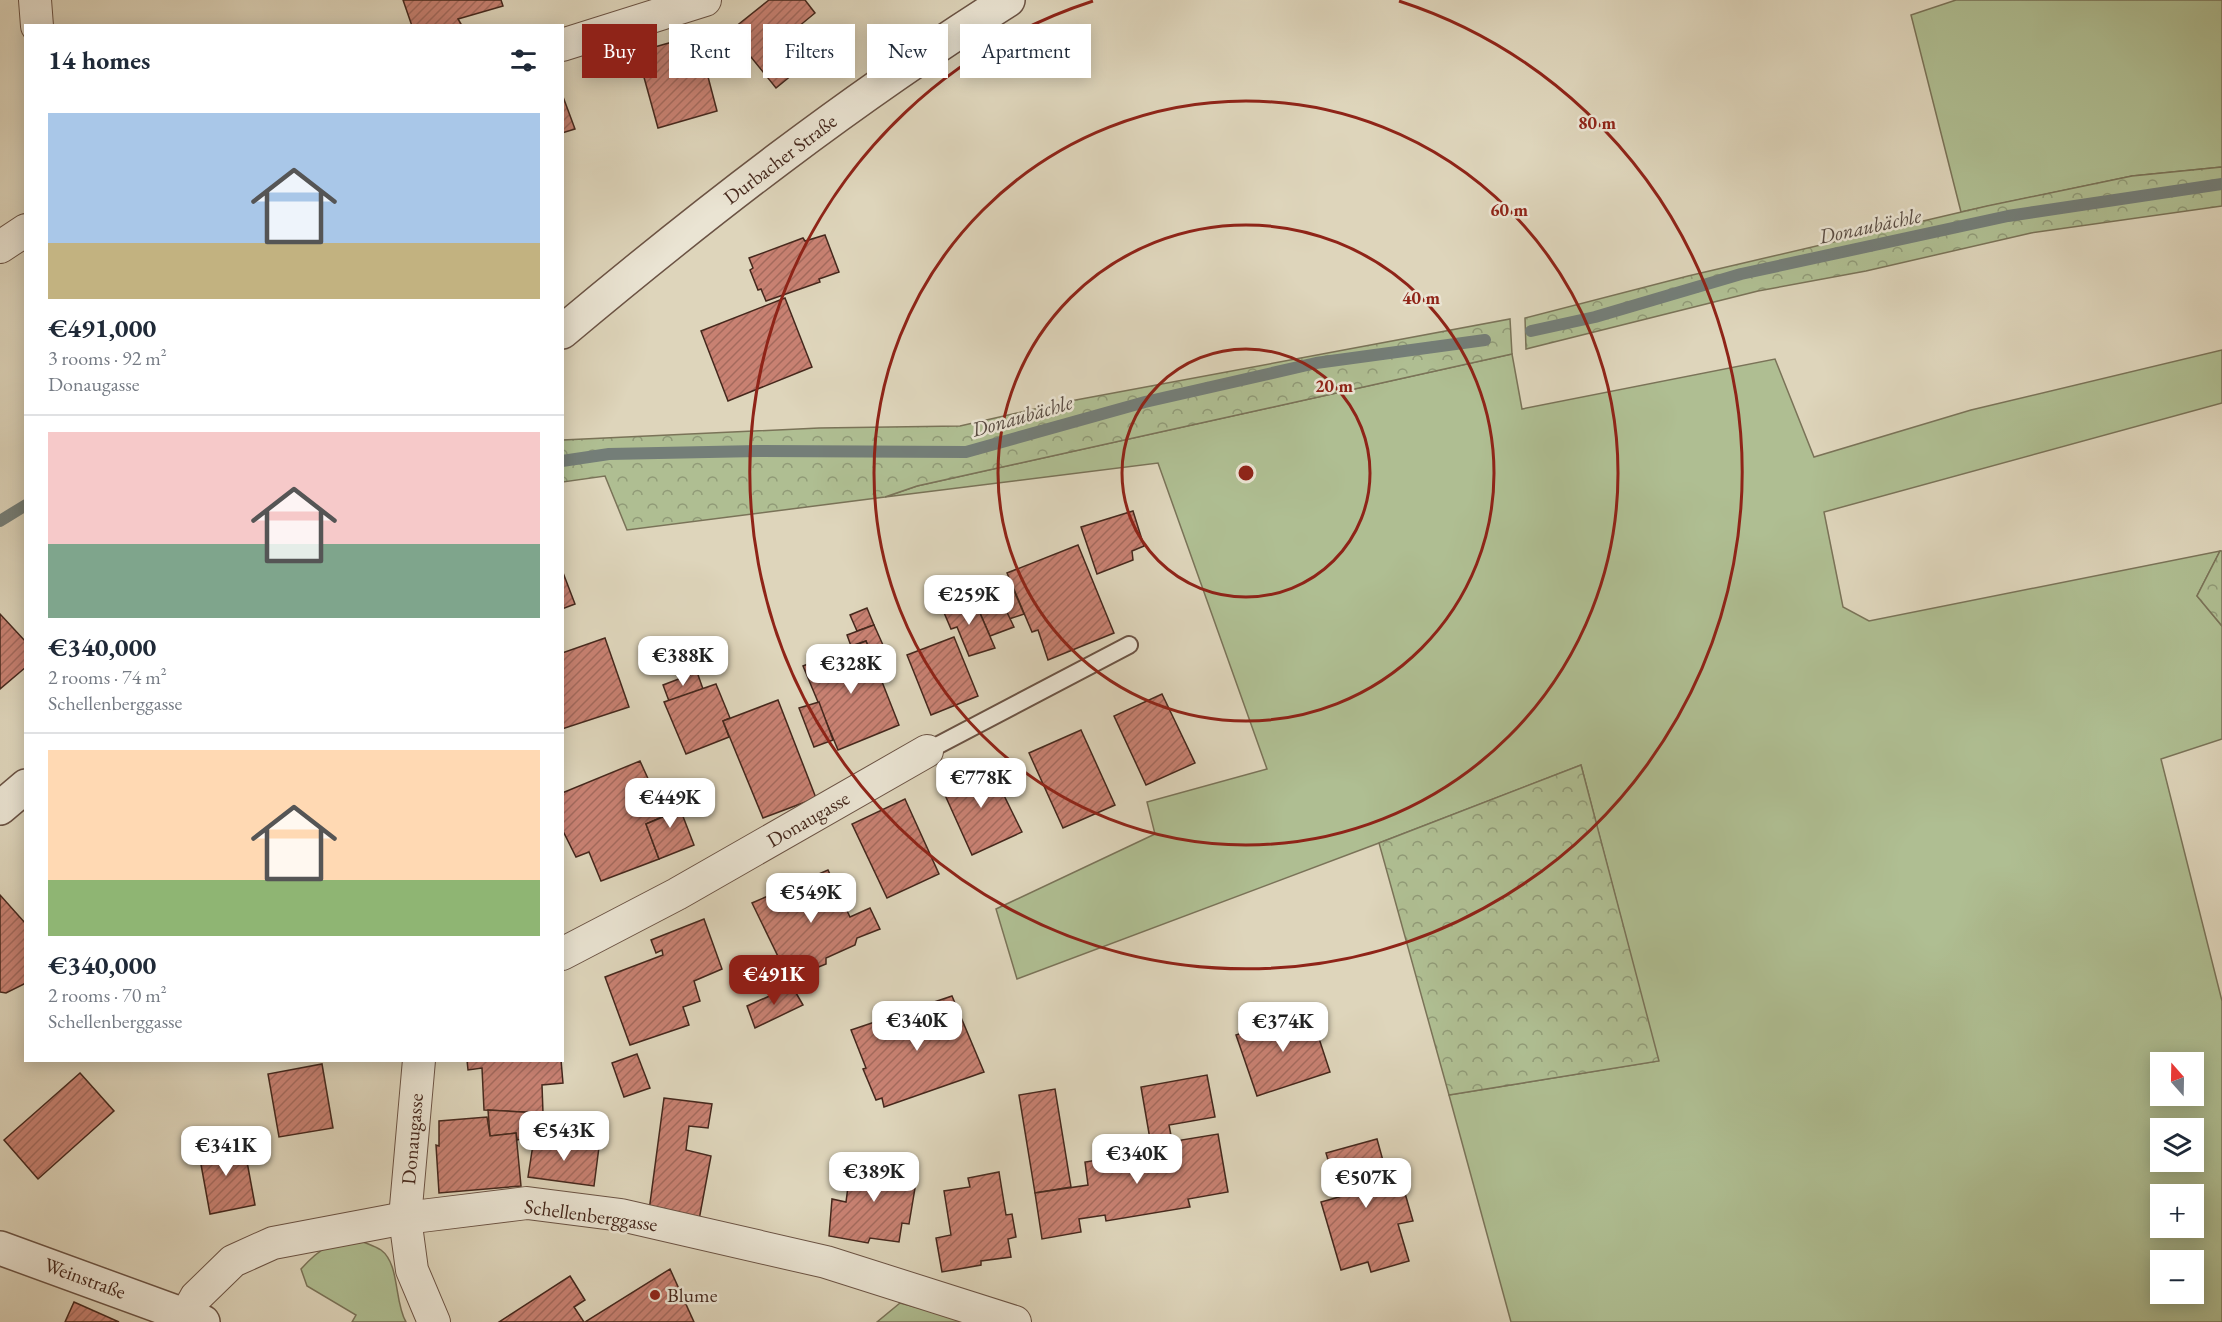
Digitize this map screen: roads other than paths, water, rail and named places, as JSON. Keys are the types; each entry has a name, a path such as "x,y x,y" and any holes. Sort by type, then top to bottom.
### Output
{"street":[{"path":"35,0 37,24"},
{"path":"564,44 705,0"},
{"name":"Durbacher Straße","path":"564,330 646,262 859,99 1006,0"},
{"path":"0,247 24,231"},
{"name":"Donaugasse","path":"564,953 677,894 927,751"},
{"path":"0,808 24,788"},
{"name":"Donaugasse","path":"405,1218 419,1062"},
{"name":"Schellenberggasse","path":"195,1318 196,1297 233,1261 273,1243 405,1218 527,1203 621,1215 826,1262 1015,1322"},
{"path":"405,1218 412,1270 434,1322"},
{"name":"Weinstraße","path":"0,1248 195,1318"}],"lane":[{"path":"927,751 1129,645"}],"waterway":[{"name":"Donaubächle","path":"1531,331 1595,317 1741,274 2008,216 2222,184"},
{"name":"Donaubächle","path":"564,461 609,454 758,451 966,452 1145,402 1316,363 1485,340"},
{"name":"Donaubächle","path":"0,521 24,506"}],"place":[{"name":"Blume","path":"655,1295"}]}
